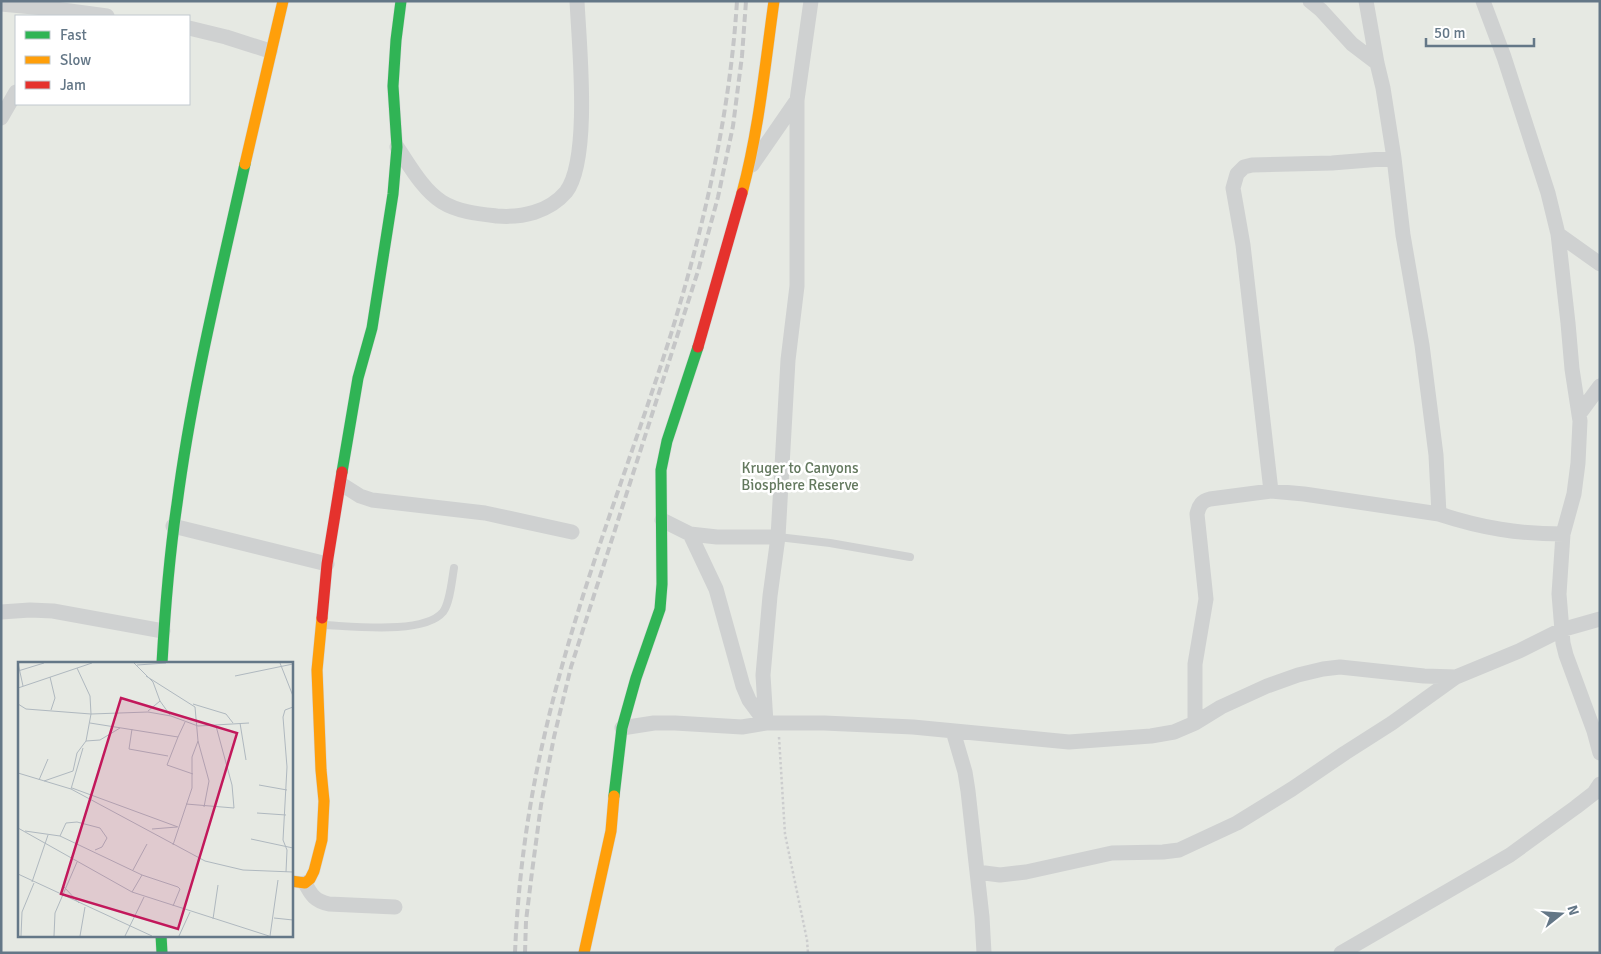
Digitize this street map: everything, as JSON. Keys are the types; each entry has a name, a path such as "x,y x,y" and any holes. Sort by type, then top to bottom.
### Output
{"street":[{"path":"162,662 163,631 173,526 188,429 213,305 283,1"},
{"path":"298,882 310,879 322,840 324,801 316,670 328,564 358,378 372,328 392,194 397,147 394,86 396,40 401,1"},
{"path":"397,147 425,186 442,202 462,210 499,216 524,216 555,202 567,190 575,171 581,139 581,77 577,1"},
{"path":"584,953 611,831 622,728 636,678 660,609 662,584 661,479 667,441 698,348 748,171 774,1"},
{"path":"772,724 764,675 770,596 778,537 788,360 797,286 797,100 811,1"},
{"path":"1310,1 1321,10 1352,44 1377,63"},
{"path":"1366,1 1383,88 1403,235 1430,398 1436,455 1439,514"},
{"path":"1483,1 1504,58 1548,192 1558,234 1575,395 1580,413 1578,463 1574,494 1563,534 1559,594 1561,630 1570,668 1600,753"},
{"path":"1,4 54,12 94,15"},
{"path":"190,28 270,51"},
{"path":"1,118 15,94"},
{"path":"748,171 797,100"},
{"path":"1271,491 1243,244 1233,188 1235,178 1240,170 1252,165 1332,163 1394,158"},
{"path":"1558,234 1600,264"},
{"path":"1580,413 1600,386"},
{"path":"341,484 360,496 372,500 485,514 572,532"},
{"path":"1194,724 1196,650 1206,599 1197,520 1198,509 1203,502 1210,499 1271,491 1304,494 1439,514 1470,524 1501,530 1530,534 1563,534"},
{"path":"662,520 690,534 717,537 778,537"},
{"path":"173,526 328,564"},
{"path":"690,534 716,589 743,686 752,704 772,724"},
{"path":"1,612 53,611 163,631"},
{"path":"976,872 1000,875 1026,872 1112,853 1179,850 1237,822 1292,789 1344,753 1392,724 1456,677 1519,651 1561,630 1600,619"},
{"path":"622,728 654,723 742,727 772,724 824,723 953,731 1079,742 1151,736 1174,732 1194,724 1267,686 1298,675 1323,669 1340,668 1456,677"},
{"path":"953,731 965,772 968,791 982,917 984,953"},
{"path":"1341,953 1510,855 1576,808 1594,793 1600,784"},
{"path":"298,882 319,902 334,905 395,907"},
{"path":"161,936 162,953"}],"lane":[{"path":"778,537 830,543 910,557"},
{"path":"321,625 410,627 427,623 440,615 445,608 454,568"}],"path":[{"path":"772,724 785,834 808,953"}],"green space":[{"name":"Kruger to Canyons Biosphere Reserve","path":"1,1 1600,1 1600,953 1,953"}],"railway":[{"path":"515,953 525,842 545,733 587,582 671,334 705,211 722,128 734,43 737,1"},
{"path":"525,953 526,921 532,872 541,805 554,737 571,667 698,271 718,197 733,126 742,56 746,1"}],"traffic: fast":[{"path":"342,472 358,378 372,328 393,194 397,147 393,86 401,1"},
{"path":"162,662 174,524 190,418 245,164"},
{"path":"614,796 622,728 636,678 660,609 662,584 661,470 667,441 698,347"},
{"path":"161,936 162,953"}],"traffic: slow":[{"path":"245,164 283,1"},
{"path":"742,193 757,121 774,1"},
{"path":"292,881 305,883 310,879 322,840 324,801 317,670 322,618"},
{"path":"584,953 611,831 614,796"}],"traffic: jam":[{"path":"698,347 742,193"},
{"path":"322,618 327,564 342,472"}]}
